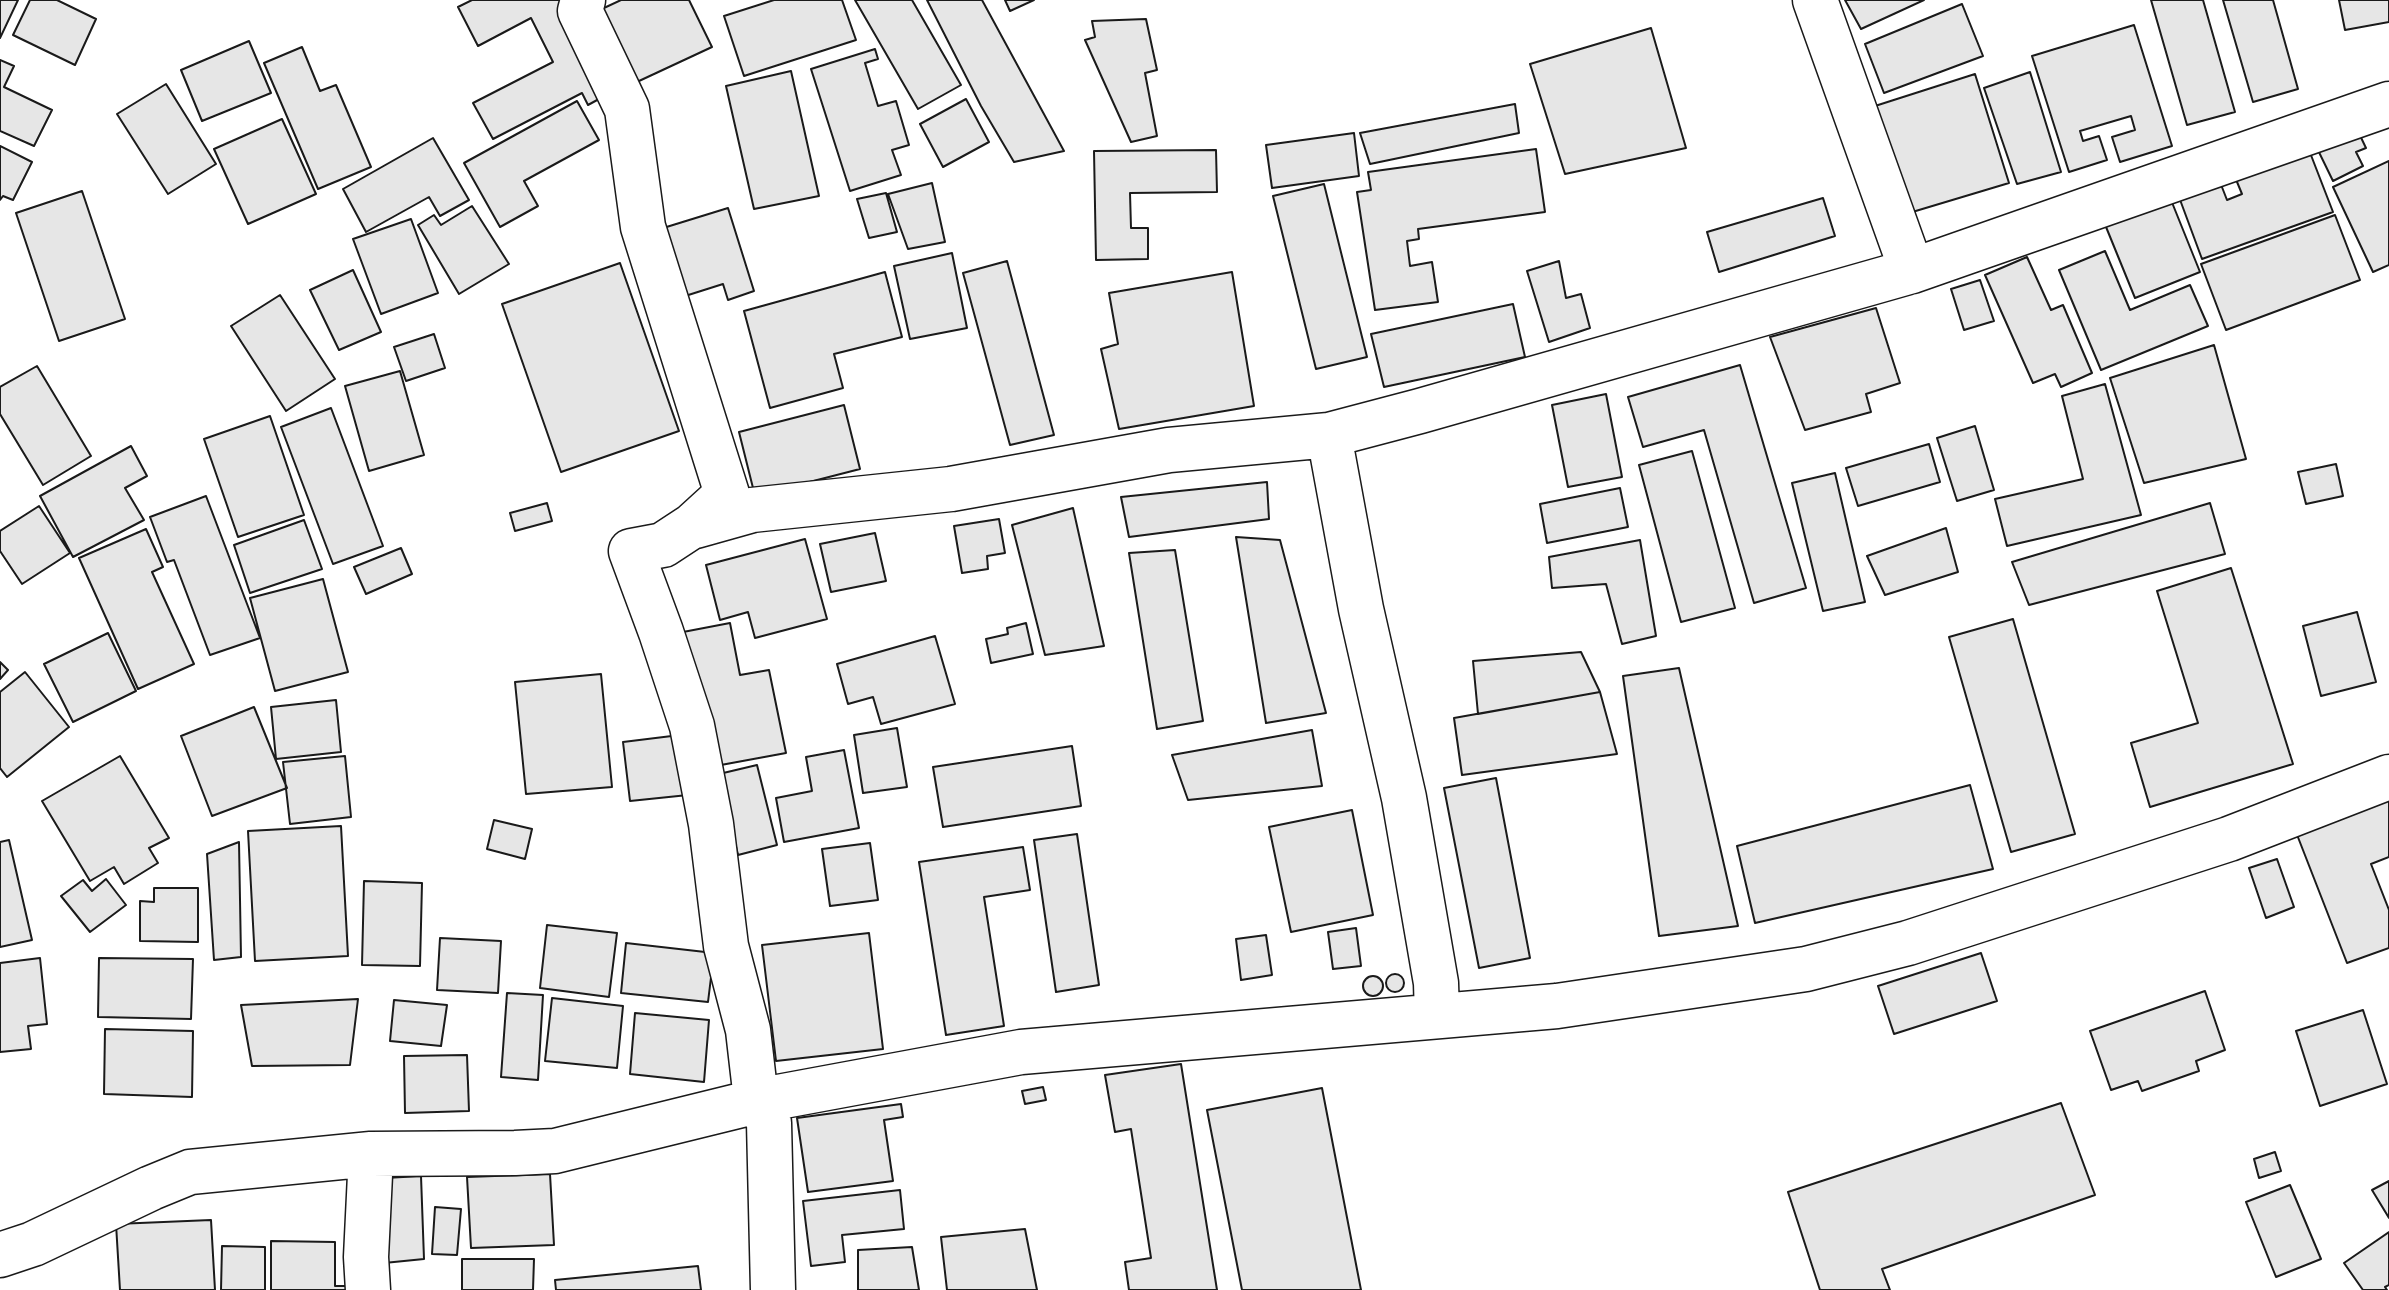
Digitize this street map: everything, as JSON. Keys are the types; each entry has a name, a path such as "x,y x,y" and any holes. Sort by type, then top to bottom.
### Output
{"street":[{"path":"583,0 580,11 627,109 643,227 727,494 692,526 663,545 631,551 692,726 711,824 726,946 748,1030 754,1082 769,1123 773,1290"},
{"path":"1815,0 1912,271"},
{"path":"692,526 752,510 951,489 1169,450 1329,435 1912,271 2389,104"},
{"path":"1329,435 1361,609 1404,798 1436,983 1437,1016"},
{"path":"0,1255 33,1244 190,1172 371,1154 555,1151 762,1100 1021,1052 1557,1006 1806,969 1908,943 2229,839 2389,777"},
{"path":"368,1290 366,1257 371,1154"}],"building":[{"path":"0,0 18,0 0,38"},
{"path":"30,0 57,0 96,19 75,65 13,35"},
{"path":"472,0 562,0 610,93 588,105 582,93 493,139 473,103 553,62 531,18 478,46 458,7"},
{"path":"621,0 689,0 712,47 624,88 589,15"},
{"path":"774,0 842,0 856,40 744,76 724,16"},
{"path":"855,0 912,0 961,85 918,109"},
{"path":"927,0 982,0 1064,151 1014,162 981,106"},
{"path":"1005,0 1034,0 1010,11"},
{"path":"1845,0 1924,0 1861,29"},
{"path":"2151,0 2203,0 2235,112 2187,125"},
{"path":"2223,0 2273,0 2298,89 2253,102"},
{"path":"2339,0 2389,0 2389,22 2345,30"},
{"path":"1962,4 1983,56 1884,93 1865,44"},
{"path":"1146,19 1157,70 1145,73 1157,136 1131,142 1085,40 1095,37 1092,21"},
{"path":"2134,25 2172,146 2120,162 2112,137 2135,130 2131,116 2080,131 2083,141 2099,136 2107,160 2069,172 2032,56"},
{"path":"1651,28 1686,148 1565,174 1530,64"},
{"path":"249,41 271,93 202,121 181,70"},
{"path":"302,47 320,91 336,85 371,167 318,189 264,63"},
{"path":"875,49 878,59 865,63 878,106 896,101 909,145 892,150 901,175 850,191 811,69"},
{"path":"0,60 14,66 4,87 52,110 34,146 0,131"},
{"path":"791,71 819,196 754,209 726,86"},
{"path":"2030,72 2061,172 2017,184 1984,88"},
{"path":"1975,74 2009,183 1909,213 1875,106"},
{"path":"166,84 216,164 168,194 117,114"},
{"path":"966,99 989,142 943,167 920,124"},
{"path":"577,101 599,140 524,181 538,206 500,227 464,163"},
{"path":"1515,104 1519,133 1370,164 1360,133"},
{"path":"282,119 316,194 248,224 214,149"},
{"path":"2355,125 2366,148 2356,152 2363,166 2333,181 2315,144"},
{"path":"1354,133 1359,176 1272,188 1266,145"},
{"path":"433,138 469,200 440,216 429,197 366,232 343,189"},
{"path":"0,146 32,162 13,200 3,196 0,200"},
{"path":"1536,149 1545,212 1418,229 1419,239 1407,241 1410,266 1432,262 1438,302 1375,310 1357,192 1371,190 1368,172"},
{"path":"1216,150 1217,192 1130,193 1131,228 1148,228 1148,259 1096,260 1094,151"},
{"path":"2309,150 2333,212 2202,259 2179,197 2220,182 2227,200 2242,194 2235,177"},
{"path":"2389,161 2389,265 2373,272 2333,187"},
{"path":"932,183 945,242 908,249 888,194"},
{"path":"1324,184 1367,357 1316,369 1273,196"},
{"path":"82,191 125,319 59,341 16,213"},
{"path":"886,193 897,232 869,238 857,199"},
{"path":"2169,195 2200,272 2135,298 2104,222"},
{"path":"1823,198 1835,236 1719,272 1707,232"},
{"path":"472,206 509,264 459,294 418,225 434,215 441,225"},
{"path":"728,208 754,291 728,300 723,284 682,297 660,229"},
{"path":"2335,215 2360,280 2226,330 2201,264"},
{"path":"411,219 438,293 381,314 353,239"},
{"path":"2105,251 2130,310 2190,285 2208,326 2101,370 2059,270"},
{"path":"952,253 967,328 910,339 894,266"},
{"path":"2027,257 2051,310 2063,305 2092,373 2061,387 2055,374 2033,383 1985,275"},
{"path":"1007,261 1054,435 1010,445 963,273"},
{"path":"1559,261 1566,298 1581,294 1590,328 1549,342 1527,271"},
{"path":"620,263 679,431 561,472 502,304"},
{"path":"353,270 381,332 339,350 310,290"},
{"path":"885,272 902,337 834,354 843,388 770,408 744,311"},
{"path":"1232,272 1254,406 1119,429 1101,349 1118,344 1109,293"},
{"path":"1980,280 1994,321 1964,330 1951,289"},
{"path":"280,295 335,379 286,411 231,326"},
{"path":"1513,304 1525,357 1384,387 1371,334"},
{"path":"1876,308 1900,383 1866,394 1871,412 1805,430 1770,337"},
{"path":"434,334 445,368 406,381 394,347"},
{"path":"2214,345 2246,459 2144,483 2110,378"},
{"path":"1740,365 1806,588 1754,603 1704,430 1643,447 1628,397"},
{"path":"37,366 91,456 43,485 0,414 0,387"},
{"path":"400,371 424,455 369,471 345,386"},
{"path":"2105,384 2141,515 2007,546 1995,499 2083,479 2062,396"},
{"path":"1606,394 1622,477 1568,487 1552,405"},
{"path":"844,405 860,469 755,496 739,432"},
{"path":"331,408 383,546 333,564 281,427"},
{"path":"270,416 304,515 238,537 204,439"},
{"path":"1975,426 1994,490 1957,501 1937,438"},
{"path":"1929,444 1940,482 1858,506 1846,468"},
{"path":"131,446 147,476 125,488 144,520 73,557 40,496"},
{"path":"1692,451 1735,608 1681,622 1639,465"},
{"path":"2336,464 2343,496 2306,504 2298,472"},
{"path":"1835,473 1865,602 1823,611 1792,483"},
{"path":"1267,482 1269,519 1129,537 1121,497"},
{"path":"1620,488 1628,527 1547,543 1540,504"},
{"path":"206,496 260,638 210,655 174,560 167,562 150,517"},
{"path":"547,503 552,521 515,531 510,513"},
{"path":"2210,503 2225,554 2029,605 2012,562"},
{"path":"39,506 70,553 22,584 0,551 0,531"},
{"path":"1073,508 1104,646 1045,655 1012,525"},
{"path":"999,519 1005,553 987,556 988,569 962,573 954,526"},
{"path":"304,520 322,569 250,593 234,545"},
{"path":"1946,528 1958,572 1885,595 1867,556"},
{"path":"146,529 163,567 152,572 194,664 138,689 79,558"},
{"path":"875,533 886,581 831,592 820,544"},
{"path":"1236,537 1280,540 1326,713 1266,723"},
{"path":"805,539 827,619 755,638 748,612 720,620 706,565"},
{"path":"1640,540 1656,636 1622,644 1606,584 1552,588 1549,557"},
{"path":"401,548 412,574 366,594 354,567"},
{"path":"1175,550 1203,721 1157,729 1129,553"},
{"path":"2231,568 2293,764 2150,807 2131,743 2198,723 2157,591"},
{"path":"323,579 348,672 275,691 250,598"},
{"path":"2357,612 2376,682 2321,696 2303,626"},
{"path":"2013,619 2075,834 2011,852 1949,637"},
{"path":"730,623 740,675 769,670 786,753 710,767 683,632"},
{"path":"1026,623 1033,654 991,663 986,639 1008,634 1007,628"},
{"path":"108,633 136,691 73,722 44,664"},
{"path":"935,636 955,704 881,724 873,697 848,704 837,664"},
{"path":"1581,652 1600,692 1478,714 1473,661"},
{"path":"0,662 8,670 0,679"},
{"path":"1679,668 1738,926 1659,936 1623,676"},
{"path":"25,672 69,727 7,777 0,768 0,692"},
{"path":"601,674 612,787 526,794 515,682"},
{"path":"1600,692 1617,754 1462,775 1454,718"},
{"path":"336,700 341,752 276,759 271,707"},
{"path":"254,707 287,788 212,816 181,736"},
{"path":"897,728 907,787 863,793 854,735"},
{"path":"1312,730 1322,786 1188,800 1172,755"},
{"path":"680,735 688,795 630,801 623,742"},
{"path":"1072,746 1081,806 943,827 933,767"},
{"path":"844,750 859,828 784,842 776,798 812,791 806,757"},
{"path":"120,756 169,838 149,848 158,863 124,884 114,867 90,881 42,801"},
{"path":"345,756 351,817 290,824 283,762"},
{"path":"757,765 777,845 738,855 719,774"},
{"path":"1496,778 1530,958 1479,968 1444,788"},
{"path":"1970,785 1993,869 1755,923 1737,846"},
{"path":"2389,790 2389,857 2371,864 2389,910 2389,948 2347,963 2294,827"},
{"path":"1352,810 1373,915 1291,932 1269,827"},
{"path":"494,820 532,829 525,859 487,849"},
{"path":"341,826 348,956 255,961 248,831"},
{"path":"1077,834 1099,985 1056,992 1034,840"},
{"path":"9,840 32,940 0,947 0,842"},
{"path":"239,842 241,957 214,960 207,854"},
{"path":"870,843 878,900 830,906 822,849"},
{"path":"1023,847 1030,890 984,897 1004,1026 946,1035 919,862"},
{"path":"2277,859 2294,907 2266,918 2249,868"},
{"path":"106,879 126,905 90,932 61,896 83,880 92,891"},
{"path":"364,881 422,883 420,966 362,965"},
{"path":"154,888 198,888 198,942 140,941 140,901 154,902"},
{"path":"547,925 617,933 609,997 540,988"},
{"path":"1356,928 1361,966 1333,969 1328,932"},
{"path":"869,933 883,1049 776,1061 762,945"},
{"path":"1266,935 1272,975 1241,980 1236,939"},
{"path":"440,938 501,941 498,993 437,990"},
{"path":"626,943 714,953 708,1002 621,993"},
{"path":"1981,953 1997,1001 1894,1034 1878,986"},
{"path":"40,958 47,1024 28,1026 31,1049 0,1052 0,963"},
{"path":"99,958 193,959 191,1019 98,1017"},
{"path":"1395,974 1404,983 1395,992 1386,983"},
{"path":"1373,976 1380,979 1383,986 1380,993 1373,996 1366,993 1363,986 1366,979"},
{"path":"2205,991 2225,1050 2196,1061 2199,1071 2142,1091 2138,1081 2111,1090 2090,1031"},
{"path":"507,993 543,995 538,1080 501,1077"},
{"path":"552,998 623,1006 617,1068 545,1061"},
{"path":"358,999 350,1065 252,1066 241,1005"},
{"path":"394,1000 447,1005 441,1046 390,1041"},
{"path":"2363,1010 2387,1084 2320,1106 2296,1031"},
{"path":"635,1013 709,1020 704,1082 630,1074"},
{"path":"105,1029 193,1031 192,1097 104,1094"},
{"path":"467,1055 469,1111 405,1113 404,1056"},
{"path":"1181,1064 1217,1290 1129,1290 1125,1262 1151,1258 1131,1129 1115,1132 1105,1075"},
{"path":"1043,1087 1046,1100 1025,1104 1022,1091"},
{"path":"1322,1088 1361,1290 1242,1290 1207,1110"},
{"path":"2061,1103 2095,1195 1882,1269 1890,1290 1820,1290 1788,1192"},
{"path":"901,1104 903,1117 884,1120 893,1181 808,1192 797,1118"},
{"path":"2275,1152 2281,1171 2259,1178 2254,1159"},
{"path":"550,1174 554,1245 471,1248 467,1177"},
{"path":"421,1176 424,1259 384,1263 385,1178"},
{"path":"2389,1181 2389,1218 2372,1190"},
{"path":"2290,1185 2321,1259 2276,1277 2246,1202"},
{"path":"900,1190 904,1229 842,1235 845,1262 811,1266 803,1201"},
{"path":"435,1207 461,1209 457,1255 432,1254"},
{"path":"211,1220 215,1290 120,1290 116,1224"},
{"path":"1025,1229 1037,1290 947,1290 941,1237"},
{"path":"2389,1232 2387,1290 2363,1290 2344,1263"},
{"path":"271,1241 335,1242 335,1286 356,1286 356,1290 271,1290"},
{"path":"222,1246 265,1247 265,1290 221,1290"},
{"path":"912,1247 919,1290 858,1290 858,1250"},
{"path":"462,1259 534,1259 533,1290 462,1290"},
{"path":"698,1266 701,1290 556,1290 555,1280"}]}
